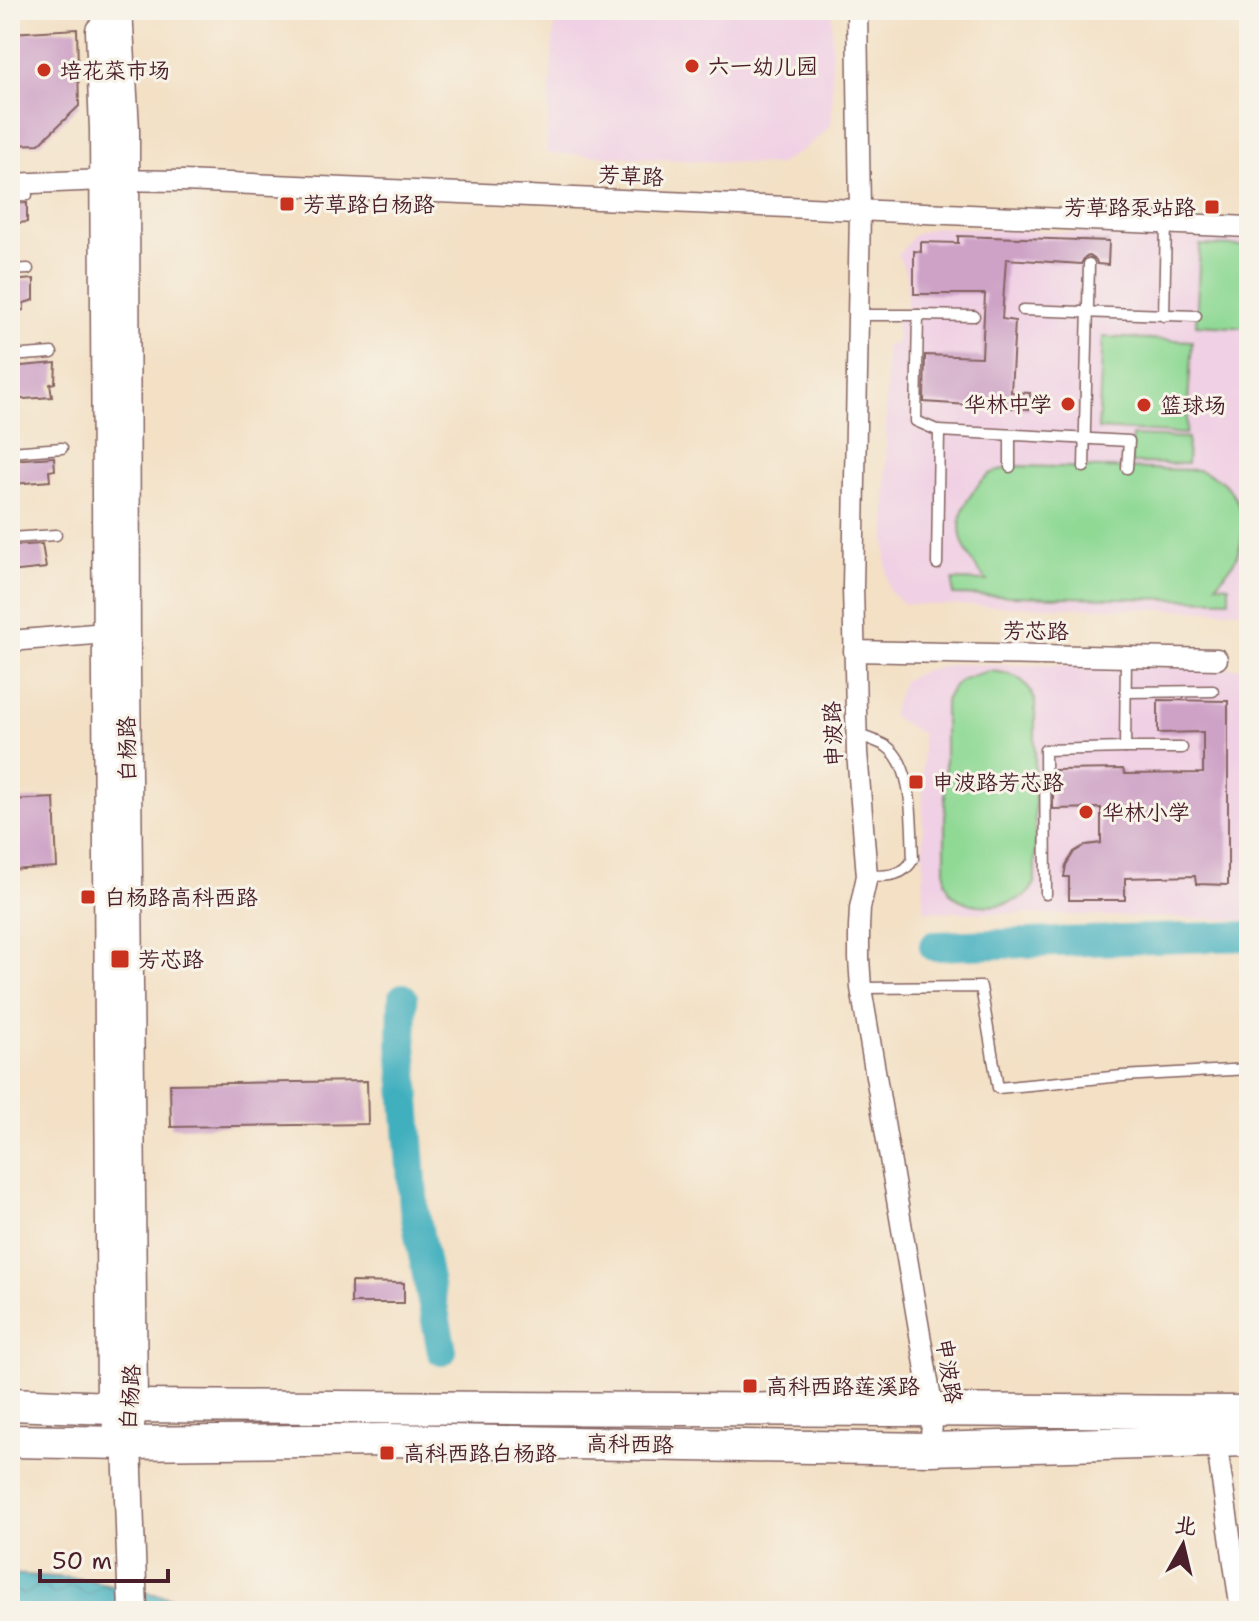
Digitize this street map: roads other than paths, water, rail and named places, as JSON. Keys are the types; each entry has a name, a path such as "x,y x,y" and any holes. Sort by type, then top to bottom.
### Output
{"main road":[{"name":"白杨路","path":"100,10 104,129 114,180 122,1407 127,1443"},
{"name":"白杨路","path":"114,180 125,129 118,10"},
{"name":"高科西路","path":"10,1404 1249,1412"},
{"name":"高科西路","path":"10,1441 386,1440 930,1449 1249,1440"},
{"path":"127,1443 133,1611"}],"street":[{"name":"申波路","path":"857,10 860,211 854,651 867,876 860,908 861,988 933,1411 930,1449"},
{"name":"芳草路","path":"18,190 114,180 229,183 1249,227"},
{"path":"10,641 116,633"},
{"name":"芳芯路","path":"854,651 1217,659"},
{"path":"1216,1440 1241,1611"}],"lane":[{"path":"10,196 18,190"},
{"path":"1164,316 1166,222"},
{"path":"1084,467 1089,264"},
{"path":"10,270 28,269"},
{"path":"1023,310 1196,316"},
{"path":"858,315 974,316"},
{"path":"918,315 916,421 939,431 1129,441 1127,468"},
{"path":"10,356 52,353"},
{"path":"937,564 939,431"},
{"path":"1010,435 1010,467"},
{"path":"10,452 62,448"},
{"path":"10,538 56,535"},
{"path":"1125,748 1126,657"},
{"path":"1126,692 1213,691"},
{"path":"857,734 885,745 894,753 908,782 913,859 909,868 900,874 867,876"},
{"path":"1046,894 1045,750 1182,748"},
{"path":"861,988 981,987 998,1088 1134,1075 1249,1069"}],"water":[{"path":"10,1574 84,1579 222,1611 10,1611"}],"waterway":[{"path":"934,946 1249,936"},
{"path":"403,998 402,1044 414,1209 442,1351"}],"place":[{"name":"六一幼儿园","path":"692,66"},
{"name":"培花菜市场","path":"44,70"},
{"name":"芳草路白杨路","path":"287,204"},
{"name":"芳草路泵站路","path":"1212,207"},
{"name":"华林中学","path":"1068,404"},
{"name":"篮球场","path":"1144,405"},
{"name":"申波路芳芯路","path":"916,782"},
{"name":"华林小学","path":"1086,812"},
{"name":"白杨路高科西路","path":"88,897"},
{"name":"芳芯路","path":"120,959"},
{"name":"高科西路莲溪路","path":"750,1386"},
{"name":"高科西路白杨路","path":"387,1453"}]}
